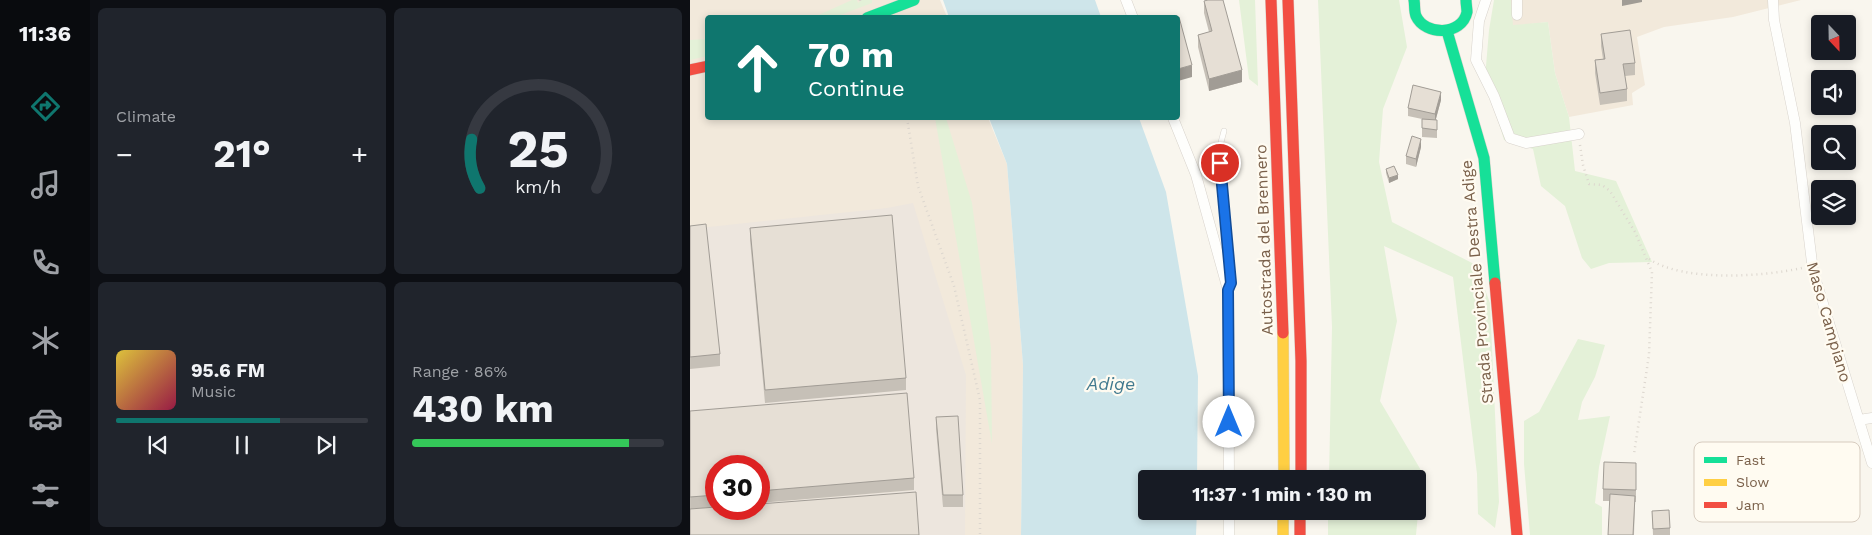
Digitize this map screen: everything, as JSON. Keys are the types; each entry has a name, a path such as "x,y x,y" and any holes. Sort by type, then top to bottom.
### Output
{"main road":[{"path":"875,15 914,0"},
{"name":"Autostrada del Brennero","path":"1271,0 1284,347 1284,470"},
{"name":"Autostrada del Brennero","path":"1288,0 1301,351 1301,470"},
{"path":"1414,0 1414,12 1418,21 1431,30 1447,31 1458,26 1465,16 1466,0"},
{"name":"Strada Provinciale Destra Adige","path":"1447,31 1484,158 1517,535"},
{"path":"690,70 705,67"},
{"path":"1283,520 1283,535"},
{"path":"1300,520 1300,535"}],"street":[{"path":"880,0 888,10"},
{"path":"1126,0 1132,15"},
{"path":"1486,0 1479,21 1476,60 1510,138 1526,143 1579,134"},
{"path":"1516,15 1517,0"},
{"name":"Maso Campiano","path":"1773,0 1774,20 1795,123 1812,266 1872,463"},
{"path":"1174,120 1196,174 1228,290 1229,470"},
{"path":"1859,420 1872,418"},
{"path":"1229,520 1229,535"}],"lane":[{"path":"1224,131 1220,146 1231,283 1228,290"}],"path":[{"path":"907,120 918,186 954,286 980,400 980,535"},
{"path":"1579,134 1583,165 1588,184 1602,185 1610,191 1647,258 1652,272 1650,355 1634,454"},
{"path":"1647,258 1667,270 1696,275 1790,271 1812,266"}],"shaded area":[{"path":"690,0 940,0 946,15 705,15 705,120 989,120 1007,164 1023,365 1021,535 690,535"},
{"path":"1511,0 1801,0 1733,17 1664,27 1637,37 1645,85 1632,93 1633,105 1569,117 1555,73 1548,22 1512,26"},
{"path":"913,203 966,375 965,535 918,535 690,522 690,509 705,508 705,520 770,520 770,502 914,490 690,423 690,229 887,208"}],"green space":[{"path":"852,0 857,0 858,3 861,0 872,0 872,3 840,15 818,15"},
{"path":"1239,0 1255,0 1258,86 1249,79"},
{"path":"1318,0 1399,0 1407,47 1383,109 1379,162 1392,222 1476,265 1490,303 1499,502 1495,528 1478,514 1477,474 1453,277 1384,246 1397,321 1380,401 1421,470 1329,470 1332,327"},
{"path":"1494,0 1511,0 1513,25 1548,22 1555,73 1569,117 1575,171 1616,181 1652,262 1609,263 1591,269 1582,258 1565,206 1541,186 1533,149 1504,140 1485,78 1489,30"},
{"path":"705,39 705,56 690,60 690,40"},
{"path":"935,120 947,120 972,203 991,348 992,444"},
{"path":"1578,339 1605,345 1595,377 1582,402 1578,420 1610,416 1599,467 1595,503 1602,507 1602,535 1530,535 1524,464 1524,421 1539,412"},
{"path":"1328,520 1417,520 1416,535 1328,535"}],"water":[{"path":"943,0 1095,0 1100,15 948,15"},
{"name":"Adige","path":"990,120 1140,120 1166,192 1198,376 1197,470 1138,470 1138,520 1197,520 1196,535 1021,535 1023,365 1007,164"}],"building":[{"path":"1223,0 1242,70 1209,79 1198,35 1212,31 1204,1"},
{"path":"1180,21 1192,65 1180,68"},
{"path":"1630,30 1635,63 1623,64 1627,89 1600,93 1595,60 1605,59 1601,34"},
{"path":"1413,85 1441,92 1435,114 1408,108"},
{"path":"1422,119 1437,120 1437,130 1422,128"},
{"path":"1412,136 1421,139 1416,159 1406,156"},
{"path":"1394,166 1398,175 1389,178 1386,169"},
{"path":"892,215 906,378 765,390 750,228"},
{"path":"706,224 720,354 690,357 690,226"},
{"path":"907,393 914,478 770,490 770,455 705,455 705,496 690,497 690,411"},
{"path":"958,416 963,495 943,495 936,417"},
{"path":"1604,462 1636,463 1636,490 1603,489"},
{"path":"916,492 919,535 690,535 690,509 705,508 705,520 770,520 770,503"},
{"path":"1610,494 1635,496 1633,535 1608,535"},
{"path":"1669,510 1670,528 1653,529 1652,511"}],"traffic: fast":[{"path":"875,15 914,0"},
{"path":"1414,0 1415,14 1421,23 1435,30 1443,31 1458,26 1464,20 1467,12 1466,0"},
{"path":"1447,31 1484,158 1495,283"}],"traffic: slow":[{"path":"1283,333 1284,470"},
{"path":"1283,520 1283,535"}],"traffic: jam":[{"path":"1271,0 1283,333"},
{"path":"1288,0 1301,361 1301,470"},
{"path":"690,70 705,67"},
{"path":"1495,283 1517,535"},
{"path":"1300,520 1300,535"}],"route":[{"path":"1220,163 1227,217 1231,283 1228,290 1229,422"}]}
